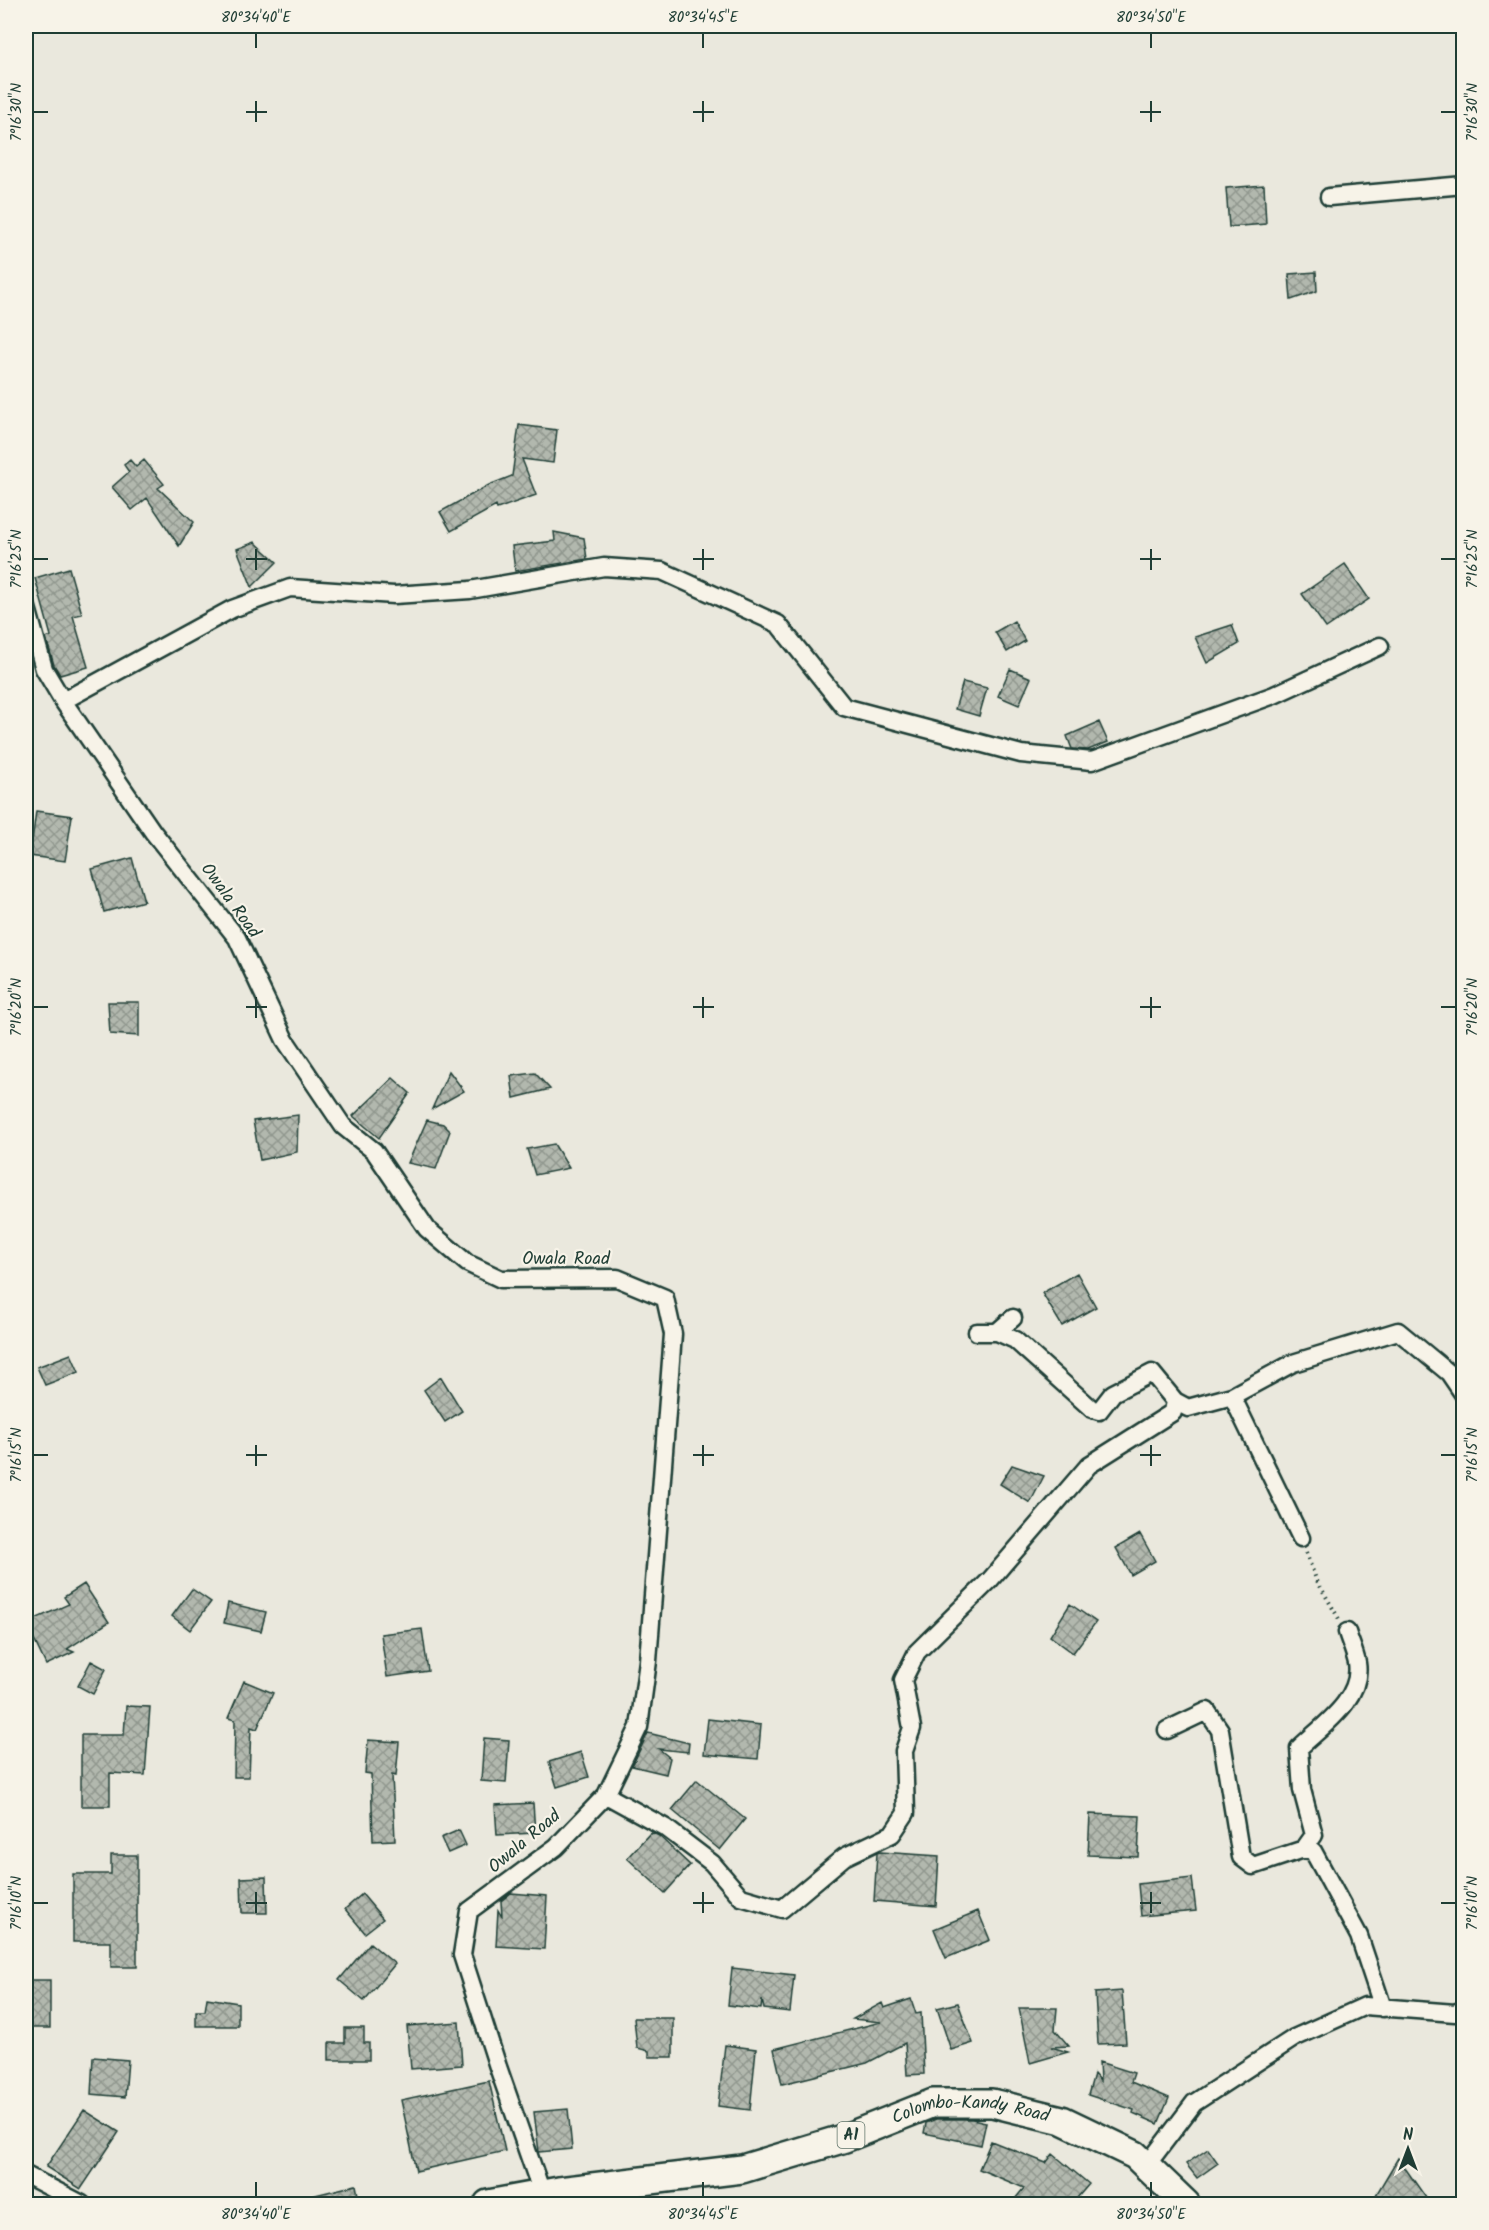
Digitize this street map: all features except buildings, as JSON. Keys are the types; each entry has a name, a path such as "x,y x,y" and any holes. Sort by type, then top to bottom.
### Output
{"highway":[{"name":"Colombo-Kandy Road","path":"488,2205 542,2193 742,2169 844,2138 933,2103 992,2103 1062,2120 1135,2155 1148,2165 1186,2205"}],"street":[{"path":"1329,197 1464,185"},
{"path":"63,701 232,609 290,588 394,595 470,590 604,567 662,571 778,624 844,707 1021,754 1092,761 1274,695 1380,646"},
{"name":"Owala Road","path":"26,604 44,669 63,701 153,832 237,938 285,1040 343,1126 374,1151 427,1229 467,1263 501,1279 617,1278 665,1298 673,1334 648,1661 639,1727 606,1795 556,1846 469,1911 462,1955 542,2193"},
{"path":"997,1332 1013,1318"},
{"path":"976,1332 997,1332 1016,1340 1092,1409 1099,1411 1113,1393 1152,1373 1175,1401 1188,1408 1232,1396 1293,1363 1398,1331 1449,1372 1464,1395"},
{"path":"1232,1396 1301,1538"},
{"path":"606,1795 666,1828 712,1863 741,1897 782,1909 844,1857 892,1834 906,1813 904,1751 912,1728 903,1680 917,1652 990,1580 1089,1466 1173,1412 1175,1401"},
{"path":"1304,1850 1314,1835 1302,1790 1299,1748 1346,1702 1356,1686 1357,1664 1347,1632"},
{"path":"1167,1730 1207,1711 1220,1730 1241,1857 1253,1866 1304,1850 1313,1851 1359,1935 1383,2008"},
{"path":"1148,2165 1194,2103 1294,2038 1365,2006 1455,2013 1464,2009"},
{"path":"26,2175 82,2205"}],"path":[{"path":"1301,1538 1316,1579 1347,1632"}]}
